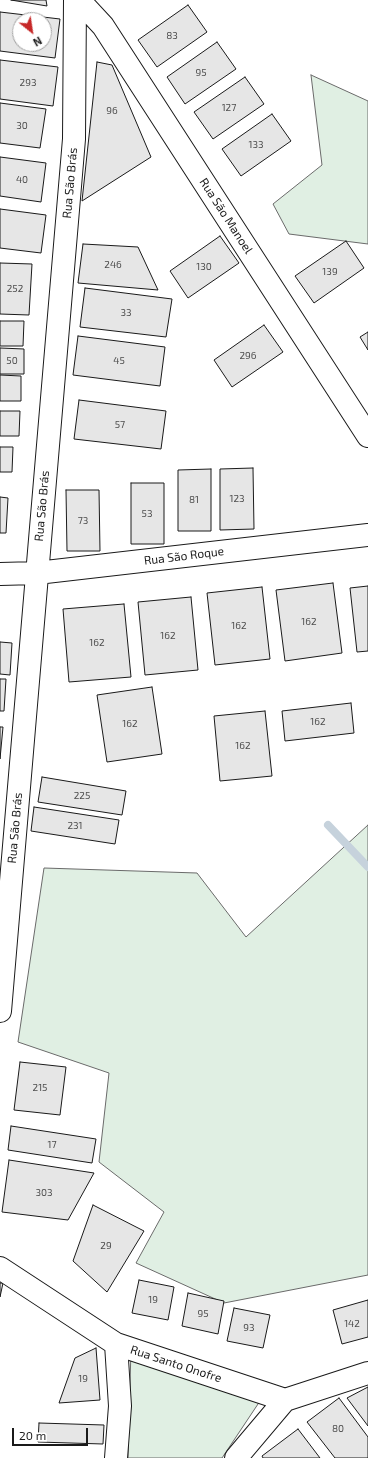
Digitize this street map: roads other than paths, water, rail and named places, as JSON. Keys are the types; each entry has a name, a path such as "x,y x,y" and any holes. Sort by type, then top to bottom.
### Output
{"street":[{"name":"Rua São Brás","path":"0,1011 74,138 75,0"},
{"name":"Rua São Manoel","path":"79,0 103,26 368,436"},
{"name":"Rua São Roque","path":"0,574 36,574 368,535"},
{"name":"Rua Santo Onofre","path":"0,1268 116,1344 285,1400"},
{"path":"116,1344 120,1406 116,1458"},
{"path":"236,1458 285,1400 368,1373"}],"waterway":[{"path":"328,825 368,867"}]}
